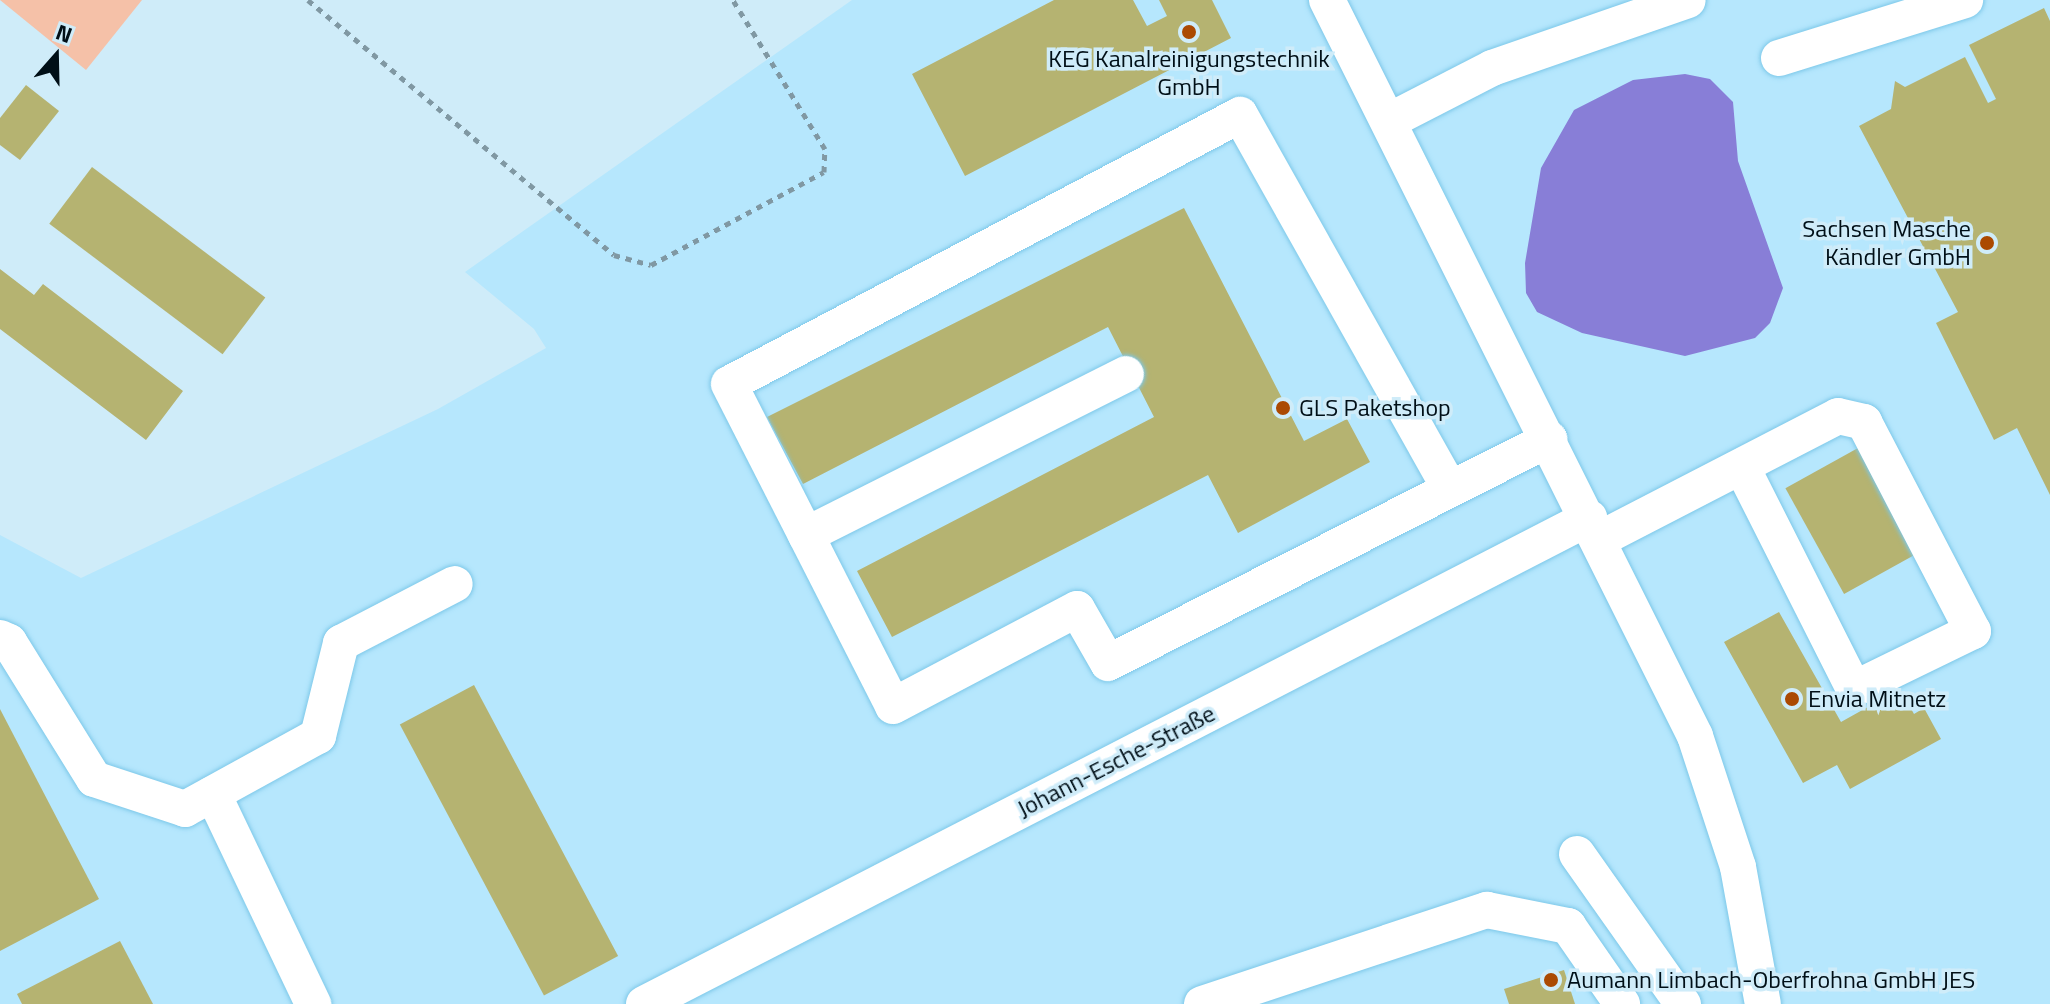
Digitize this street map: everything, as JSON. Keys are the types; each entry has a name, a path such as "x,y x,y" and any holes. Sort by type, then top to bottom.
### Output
{"street":[{"path":"1327,0 1594,528 1711,777 1738,867 1763,1004"},
{"path":"1389,121 1492,68 1688,0"},
{"path":"1779,58 1884,12 1965,0"},
{"path":"1450,489 1240,115 729,384 893,706 1077,609 1108,663 1549,439"},
{"path":"806,535 1126,374"},
{"name":"Johann-Esche-Straße","path":"644,1004 1594,528 1742,467 1838,416 1864,422 1973,631 1854,689 1742,467"},
{"path":"0,638 9,642 94,779 185,809 318,736 341,643 455,584"},
{"path":"213,794 313,1004"},
{"path":"1577,854 1683,1004"},
{"path":"1202,1004 1487,910 1568,926 1622,1004"}],"path":[{"path":"308,0 614,255 651,265 824,172 825,149 733,0"}],"shaded area":[{"path":"0,0 142,0 86,70"},
{"path":"852,0 2050,0 2050,1004 0,1004 0,535 81,578 438,409 546,348 534,329 465,272"},
{"path":"1685,74 1710,79 1733,102 1738,161 1783,288 1770,323 1755,338 1685,356 1582,333 1537,312 1526,293 1525,263 1541,168 1574,110 1633,80"}],"building":[{"path":"1054,0 1133,0 1147,26 1167,16 1159,0 1212,0 1231,38 965,176 912,74"},
{"name":"Sachsen Masche Kändler GmbH","path":"2044,8 2050,21 2050,495 2017,428 1994,440 1936,323 1958,312 1859,126 1891,109 1895,81 1905,87 1965,57 1988,103 1996,99 1969,45"},
{"path":"26,85 59,111 20,160 0,145 0,118"},
{"path":"92,167 265,298 223,354 49,224"},
{"path":"1184,208 1304,441 1347,419 1370,462 1238,533 1208,475 892,637 857,571 1154,417 1108,327 803,484 767,417"},
{"path":"0,269 34,295 43,284 183,391 146,440 0,329"},
{"path":"1858,448 1917,554 1844,594 1785,488"},
{"name":"Envia Mitnetz","path":"1779,612 1841,722 1900,689 1914,714 1924,708 1941,739 1850,789 1837,765 1803,783 1724,642"},
{"path":"474,685 618,956 544,996 400,724"},
{"path":"0,709 99,899 0,951"},
{"path":"120,941 153,1004 22,1004 17,994"},
{"name":"Aumann Limbach-Oberfrohna GmbH JES","path":"1564,970 1575,1004 1509,1004 1504,989"}],"place":[{"name":"KEG Kanalreinigungstechnik GmbH","path":"1189,32"},
{"name":"Sachsen Masche Kändler GmbH","path":"1987,243"},
{"name":"GLS Paketshop","path":"1283,408"},
{"name":"Envia Mitnetz","path":"1792,699"},
{"name":"Aumann Limbach-Oberfrohna GmbH JES","path":"1551,980"}]}
